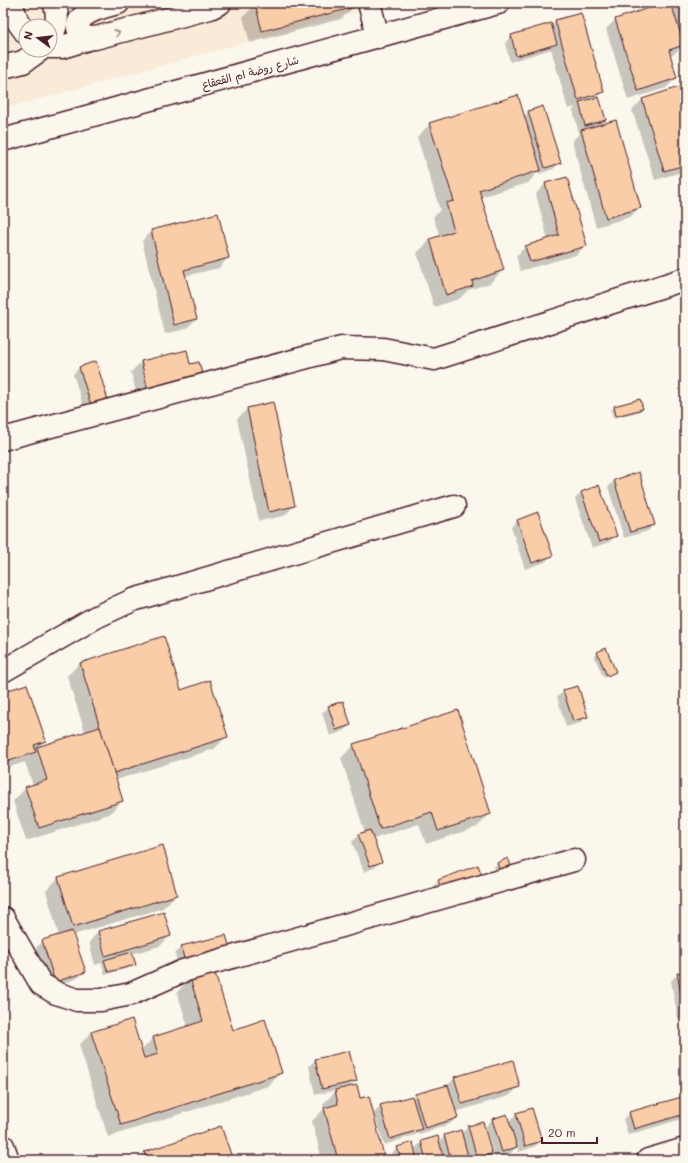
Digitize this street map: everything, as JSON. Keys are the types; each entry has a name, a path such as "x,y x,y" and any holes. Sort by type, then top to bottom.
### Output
{"street":[{"path":"3,17 10,3"},
{"path":"10,3 18,22"},
{"path":"54,3 56,7 57,18"},
{"path":"88,39 82,36 79,31 79,22 84,16 97,9 118,3"},
{"path":"58,47 210,8 220,3"},
{"path":"369,3 378,37"},
{"name":"شارع روضة ام القعقاع","path":"3,140 378,37 448,10 498,3"},
{"path":"3,67 23,62 29,58"},
{"path":"3,439 341,348 383,349 434,359 685,279"},
{"path":"3,671 96,617 133,600 454,506"},
{"path":"3,918 41,984 56,993 78,1000 101,1000 131,994 183,971 574,860"},
{"path":"3,1146 8,1160"},
{"path":"648,1160 685,1149"}],"shaded area":[{"path":"3,3 361,3 363,10 3,109"}],"building":[{"path":"255,3 354,3 355,7 262,31"},
{"path":"664,3 671,3 684,45 669,50 677,78 638,91 615,19"},
{"path":"581,13 604,92 578,100 555,20"},
{"path":"551,23 557,44 516,56 511,35"},
{"path":"685,85 685,165 664,171 642,99"},
{"path":"518,95 541,170 479,190 504,270 472,281 473,286 446,295 430,239 454,231 446,203 454,201 429,123"},
{"path":"599,97 606,120 585,126 579,102"},
{"path":"543,106 561,163 545,168 528,111"},
{"path":"616,120 641,208 606,218 581,130"},
{"path":"567,177 587,246 530,262 525,246 559,235 545,183"},
{"path":"218,213 229,258 184,270 197,319 174,325 151,230"},
{"path":"187,350 190,364 199,362 203,378 148,391 141,361"},
{"path":"96,361 108,400 91,405 79,367"},
{"path":"640,399 643,409 616,416 614,406"},
{"path":"273,402 295,506 269,512 247,408"},
{"path":"639,472 655,525 630,532 614,480"},
{"path":"599,485 617,536 599,542 581,492"},
{"path":"538,512 553,556 532,563 517,520"},
{"path":"3,578 6,589 3,590"},
{"path":"164,636 181,690 210,680 228,737 114,773 80,663"},
{"path":"606,648 616,672 607,676 597,652"},
{"path":"27,684 46,741 34,745 36,752 3,763 3,692"},
{"path":"578,686 588,717 573,721 563,690"},
{"path":"343,701 351,725 336,730 328,706"},
{"path":"458,710 491,814 438,831 432,812 380,829 353,744"},
{"path":"100,727 123,801 39,828 25,787 47,780 37,747"},
{"path":"370,830 382,862 370,866 358,834"},
{"path":"163,845 177,895 73,927 58,877"},
{"path":"508,858 512,868 501,873 497,863"},
{"path":"478,865 482,876 442,890 438,880"},
{"path":"164,912 171,936 105,956 98,931"},
{"path":"72,931 86,972 55,982 42,940"},
{"path":"226,935 231,952 185,963 181,946"},
{"path":"132,952 136,965 108,972 104,960"},
{"path":"214,970 233,1030 265,1019 282,1073 121,1125 91,1032 132,1019 144,1058 158,1054 153,1037 203,1021 190,978"},
{"path":"685,972 685,1013 677,973"},
{"path":"349,1051 357,1081 322,1089 315,1059"},
{"path":"513,1060 520,1087 462,1104 454,1077"},
{"path":"357,1085 360,1098 369,1096 385,1160 338,1160 324,1108 338,1104 335,1090"},
{"path":"448,1085 458,1118 425,1128 415,1094"},
{"path":"412,1096 422,1129 390,1139 380,1105"},
{"path":"685,1096 685,1114 634,1129 629,1112"},
{"path":"532,1108 542,1141 525,1146 516,1113"},
{"path":"507,1114 517,1147 502,1152 492,1119"},
{"path":"483,1122 492,1154 477,1158 468,1126"},
{"path":"221,1126 233,1160 147,1160 144,1152"},
{"path":"461,1130 469,1160 451,1160 444,1135"},
{"path":"438,1136 444,1160 426,1160 421,1141"},
{"path":"413,1142 417,1160 401,1160 397,1147"}]}
